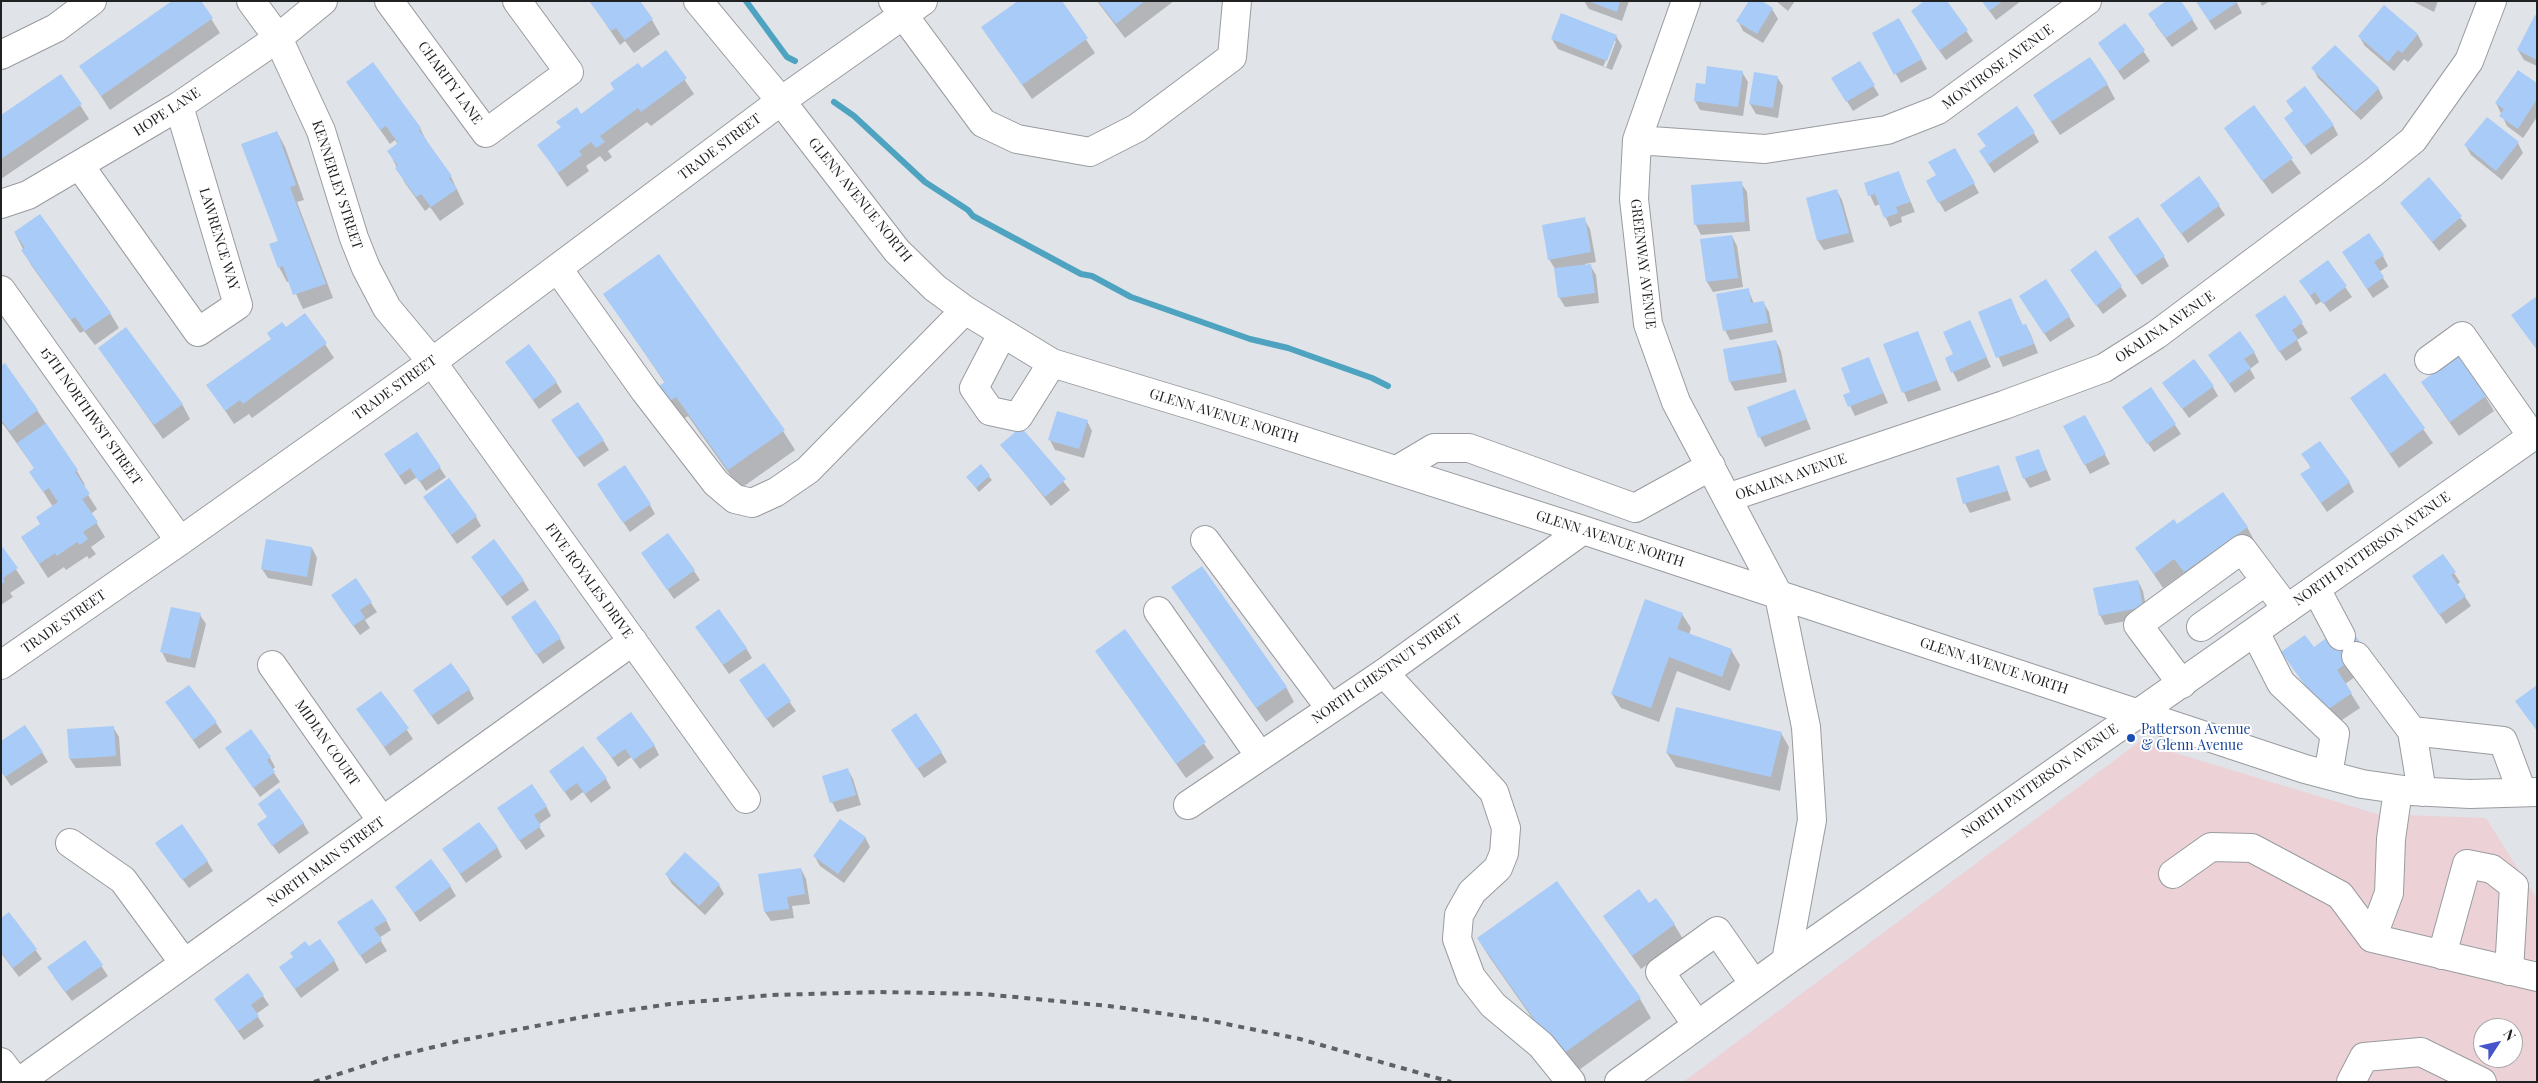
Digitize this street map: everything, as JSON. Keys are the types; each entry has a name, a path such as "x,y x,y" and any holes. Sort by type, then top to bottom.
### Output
{"street":[{"path":"1,54 56,28 92,1"},
{"name":"KENNERLEY STREET","path":"251,1 278,38 321,131 354,238 366,268 387,308 432,362"},
{"name":"HOPE LANE","path":"1,204 28,196 179,106 278,38 323,1"},
{"name":"CHARITY LANE","path":"389,1 486,133 569,72 517,1"},
{"name":"GLENN AVENUE NORTH","path":"698,1 782,101 897,251 935,288 965,310 1052,363 1622,542 1779,596 2328,775 2410,791 2470,794 2530,792"},
{"path":"907,6 983,123 1017,139 1090,152 1137,128 1232,57 1237,1"},
{"name":"GREENWAY AVENUE","path":"1686,1 1637,140 1634,199 1648,324 1676,402 1779,596 1806,728 1812,820 1786,961"},
{"name":"MONTROSE AVENUE","path":"1637,140 1765,149 1887,130 1938,110 2087,1"},
{"name":"OKALINA AVENUE","path":"1728,498 2004,405 2104,368 2156,335 2374,172 2413,140 2469,61 2492,1"},
{"name":"TRADE STREET","path":"1,665 180,541 432,362 907,6"},
{"name":"LAWRENCE WAY","path":"80,166 198,332 238,305 179,106"},
{"path":"558,269 645,391 716,483 735,499 752,503 776,492 808,470 965,310"},
{"name":"15TH NORTHWST STREET","path":"1,290 180,541"},
{"path":"1002,334 974,388 990,411 1018,417 1052,363"},
{"path":"2429,360 2462,336 2534,434"},
{"name":"FIVE ROYALES DRIVE","path":"432,362 746,799"},
{"name":"NORTH PATTERSON AVENUE","path":"1620,1082 1786,961 2137,713 2221,657 2534,434"},
{"path":"1397,470 1434,448 1469,448 1635,508"},
{"path":"1484,498 1496,458"},
{"path":"1622,542 1635,508 1711,466"},
{"path":"1530,513 1543,475"},
{"name":"NORTH CHESTNUT STREET","path":"1188,805 1384,673 1583,530"},
{"path":"1205,540 1330,708"},
{"path":"2182,684 2138,625 2242,549 2287,610"},
{"path":"2201,627 2266,581"},
{"path":"2316,589 2349,646 2412,731 2410,791 2391,839 2389,893 2372,938"},
{"path":"2179,595 2221,657"},
{"path":"1158,611 1260,756"},
{"path":"2255,632 2281,683 2335,734 2328,775"},
{"name":"NORTH MAIN STREET","path":"17,1082 633,641"},
{"name":"MIDIAN COURT","path":"272,665 382,821"},
{"path":"1384,673 1494,792 1506,828 1504,853 1498,868 1472,892 1459,915 1457,939 1471,977 1493,1005 1541,1045 1570,1082"},
{"path":"2412,731 2504,741 2530,792"},
{"path":"70,843 123,880 184,963"},
{"path":"2173,874 2211,847 2252,848 2340,895 2372,938 2537,977"},
{"path":"2442,955 2467,864 2492,869 2514,886 2509,971"},
{"path":"1697,1025 1660,972 1717,931 1754,984"},
{"path":"2351,1082 2364,1057 2421,1052 2482,1082"},
{"path":"1,1062 17,1082"}],"shaded area":[{"path":"2139,742 2377,814 2486,818 2537,899 2537,1082 1683,1082"}],"building":[{"path":"172,1 201,1 213,18 101,96 79,66"},
{"path":"589,1 640,1 653,19 625,40 616,28 611,31"},
{"path":"1018,1 1062,1 1088,38 1022,85 981,27"},
{"path":"1098,1 1145,1 1116,24"},
{"path":"1588,1 1620,1 1617,12"},
{"path":"1749,1 1762,1 1773,8 1757,34 1736,21"},
{"path":"1924,1 1947,1 1968,30 1939,51 1911,11"},
{"path":"1982,1 2003,1 1989,11"},
{"path":"2166,1 2181,1 2193,19 2166,38 2148,14"},
{"path":"2196,1 2237,1 2238,2 2209,21"},
{"path":"2384,5 2418,34 2402,53 2398,50 2388,62 2358,36"},
{"path":"1561,13 1617,35 1607,61 1551,39"},
{"path":"2535,15 2537,16 2537,60 2517,50"},
{"path":"1899,18 1922,59 1894,75 1872,33"},
{"path":"2125,23 2145,50 2118,71 2098,43"},
{"path":"2335,45 2379,88 2355,112 2311,68"},
{"path":"666,50 687,78 641,112 638,108 600,136 605,142 596,148 591,142 579,151 582,155 558,173 537,145 561,127 556,122 577,107 581,114 614,89 610,83 638,63 642,68"},
{"path":"2090,57 2108,84 2051,122 2033,95"},
{"path":"1860,61 1875,85 1846,102 1831,78"},
{"path":"373,62 421,128 419,130 452,176 449,178 457,189 431,207 421,194 416,197 395,168 398,166 387,151 398,143 386,126 380,130 346,82"},
{"path":"1707,66 1743,71 1738,107 1694,101 1696,83 1705,84"},
{"path":"2518,70 2537,83 2537,99 2518,129 2499,116 2504,109 2495,103"},
{"path":"1754,72 1778,76 1773,108 1749,104"},
{"path":"61,74 82,104 1,159 1,115"},
{"path":"2305,86 2334,125 2304,146 2284,118 2293,111 2286,101"},
{"path":"2254,105 2293,158 2262,181 2224,128"},
{"path":"2017,106 2035,132 1988,164 1979,151 1986,146 1977,134"},
{"path":"2487,117 2519,142 2496,171 2464,145"},
{"path":"277,131 296,185 290,187 326,284 293,295 283,266 278,268 269,244 278,241 241,144"},
{"path":"1955,148 1975,183 1938,203 1926,181 1936,175 1928,162"},
{"path":"1899,171 1910,202 1896,207 1898,213 1884,218 1875,194 1868,196 1864,183"},
{"path":"2199,176 2220,205 2181,234 2160,205"},
{"path":"2429,177 2462,216 2432,242 2400,203"},
{"path":"1742,181 1745,222 1694,225 1691,185"},
{"path":"1837,189 1849,233 1817,241 1806,198"},
{"path":"40,214 111,313 85,331 75,317 71,320 21,250 25,248 14,232"},
{"path":"1585,217 1591,252 1548,260 1542,225"},
{"path":"2138,217 2165,256 2135,276 2108,237"},
{"path":"2369,233 2384,255 2374,262 2384,277 2367,289 2342,252"},
{"path":"1732,235 1738,278 1706,282 1700,239"},
{"path":"2096,250 2122,286 2096,306 2070,270"},
{"path":"659,254 785,430 728,470 676,397 660,408 649,393 665,382 603,294"},
{"path":"2328,260 2347,286 2323,304 2315,292 2310,296 2299,281"},
{"path":"1591,264 1595,293 1558,298 1554,268"},
{"path":"2046,279 2070,316 2044,334 2019,296"},
{"path":"1749,288 1751,303 1764,301 1768,323 1723,331 1716,294"},
{"path":"2285,295 2303,322 2292,330 2298,339 2279,352 2255,315"},
{"path":"2537,296 2537,350 2511,315"},
{"path":"2011,298 2022,325 2026,324 2034,344 1996,358 1978,312"},
{"path":"305,313 327,343 243,404 240,400 225,411 206,385 271,339 267,333 282,322 286,327"},
{"path":"1970,320 1987,357 1951,373 1945,358 1953,354 1943,332"},
{"path":"126,327 183,404 154,425 98,348"},
{"path":"1918,331 1937,380 1902,393 1883,344"},
{"path":"2240,331 2255,352 2244,359 2251,368 2229,384 2208,355"},
{"path":"1776,340 1782,373 1729,382 1723,349"},
{"path":"529,344 557,382 533,400 505,362"},
{"path":"2458,356 2486,396 2450,422 2421,382"},
{"path":"1869,357 1883,393 1848,407 1843,395 1850,392 1841,368"},
{"path":"2194,359 2214,386 2182,409 2162,383"},
{"path":"5,363 38,410 10,431 1,420 1,366"},
{"path":"2385,373 2425,428 2390,454 2350,398"},
{"path":"2151,387 2176,424 2147,444 2122,407"},
{"path":"1795,389 1807,419 1758,438 1747,407"},
{"path":"578,402 604,440 577,458 551,420"},
{"path":"1057,411 1088,420 1079,449 1048,440"},
{"path":"2085,415 2106,454 2084,465 2063,426"},
{"path":"46,423 78,470 75,472 90,494 82,499 98,522 83,532 88,539 80,545 77,542 57,556 55,553 39,564 21,537 40,524 36,517 58,502 49,488 43,492 29,472 34,468 17,443"},
{"path":"1021,427 1066,479 1045,497 1000,445"},
{"path":"417,432 441,467 419,482 410,468 399,476 384,454"},
{"path":"2320,441 2350,482 2321,503 2300,474 2311,467 2301,454"},
{"path":"2039,449 2046,470 2023,479 2015,457"},
{"path":"981,464 990,475 976,488 966,477"},
{"path":"625,465 651,504 623,523 597,484"},
{"path":"1999,465 2007,491 1963,504 1956,478"},
{"path":"449,478 477,516 451,535 423,497"},
{"path":"2223,492 2248,527 2184,572 2174,559 2154,574 2135,548 2174,519 2177,524"},
{"path":"668,533 695,570 667,590 641,553"},
{"path":"266,539 312,547 307,577 261,569"},
{"path":"494,539 524,580 501,597 471,557"},
{"path":"1,545 18,568 3,578 5,582 1,584"},
{"path":"2443,554 2456,572 2451,575 2466,596 2439,615 2412,576"},
{"path":"1202,566 1287,687 1256,708 1171,587"},
{"path":"356,578 372,602 360,610 365,618 353,626 331,595"},
{"path":"2138,580 2143,607 2099,616 2093,588"},
{"path":"1645,599 1683,613 1677,629 1732,649 1722,677 1669,657 1651,708 1611,694"},
{"path":"535,600 561,638 536,655 511,617"},
{"path":"171,607 201,613 190,659 160,652"},
{"path":"719,609 747,648 723,665 695,627"},
{"path":"1125,629 1206,742 1176,764 1095,651"},
{"path":"2351,629 2365,650 2337,670 2352,693 2324,712 2281,652 2305,635 2314,647 2332,634"},
{"path":"451,663 470,689 431,716 413,690"},
{"path":"764,663 791,701 766,719 739,680"},
{"path":"189,685 217,722 193,740 165,702"},
{"path":"2537,685 2537,731 2515,701"},
{"path":"381,691 409,728 384,747 356,709"},
{"path":"1676,707 1782,732 1771,777 1666,753"},
{"path":"631,712 655,745 633,760 625,749 612,758 596,738"},
{"path":"916,713 942,752 917,769 891,730"},
{"path":"25,725 43,752 5,777 1,771 1,741"},
{"path":"114,726 116,756 69,759 67,729"},
{"path":"251,729 271,757 267,760 275,772 253,788 225,748"},
{"path":"583,746 607,778 585,794 577,783 564,792 549,771"},
{"path":"848,768 856,795 830,803 822,776"},
{"path":"532,784 547,806 534,815 541,826 519,841 497,808"},
{"path":"279,788 304,823 272,846 257,824 267,817 258,804"},
{"path":"840,819 866,837 838,874 813,856"},
{"path":"479,822 498,847 460,874 442,849"},
{"path":"182,824 208,861 182,880 155,843"},
{"path":"685,852 720,884 699,906 665,874"},
{"path":"431,859 451,886 414,913 395,887"},
{"path":"801,868 805,894 787,897 789,909 764,912 758,874"},
{"path":"1557,881 1641,998 1560,1056 1477,938"},
{"path":"1639,889 1649,903 1656,898 1675,924 1632,956 1603,916"},
{"path":"372,899 387,920 374,928 382,940 360,956 337,922"},
{"path":"9,912 37,949 13,968 1,952 1,918"},
{"path":"320,939 335,960 295,989 279,967 293,957 290,953 305,941 309,946"},
{"path":"85,940 103,965 65,992 47,967"},
{"path":"248,973 264,995 251,1005 259,1016 238,1031 214,999"}],"waterway":[{"path":"746,1 787,57 795,61"},
{"path":"834,102 854,116 925,182 968,210 973,216 1081,274 1092,276 1131,297 1250,339 1288,348 1372,378 1388,386"}],"railway":[{"path":"314,1082 388,1058 463,1040 583,1017 670,1004 772,995 879,992 983,994 1109,1006 1202,1019 1300,1039 1451,1082"}],"place":[{"name":"Patterson Avenue & Glenn Avenue","path":"2131,738"}]}
